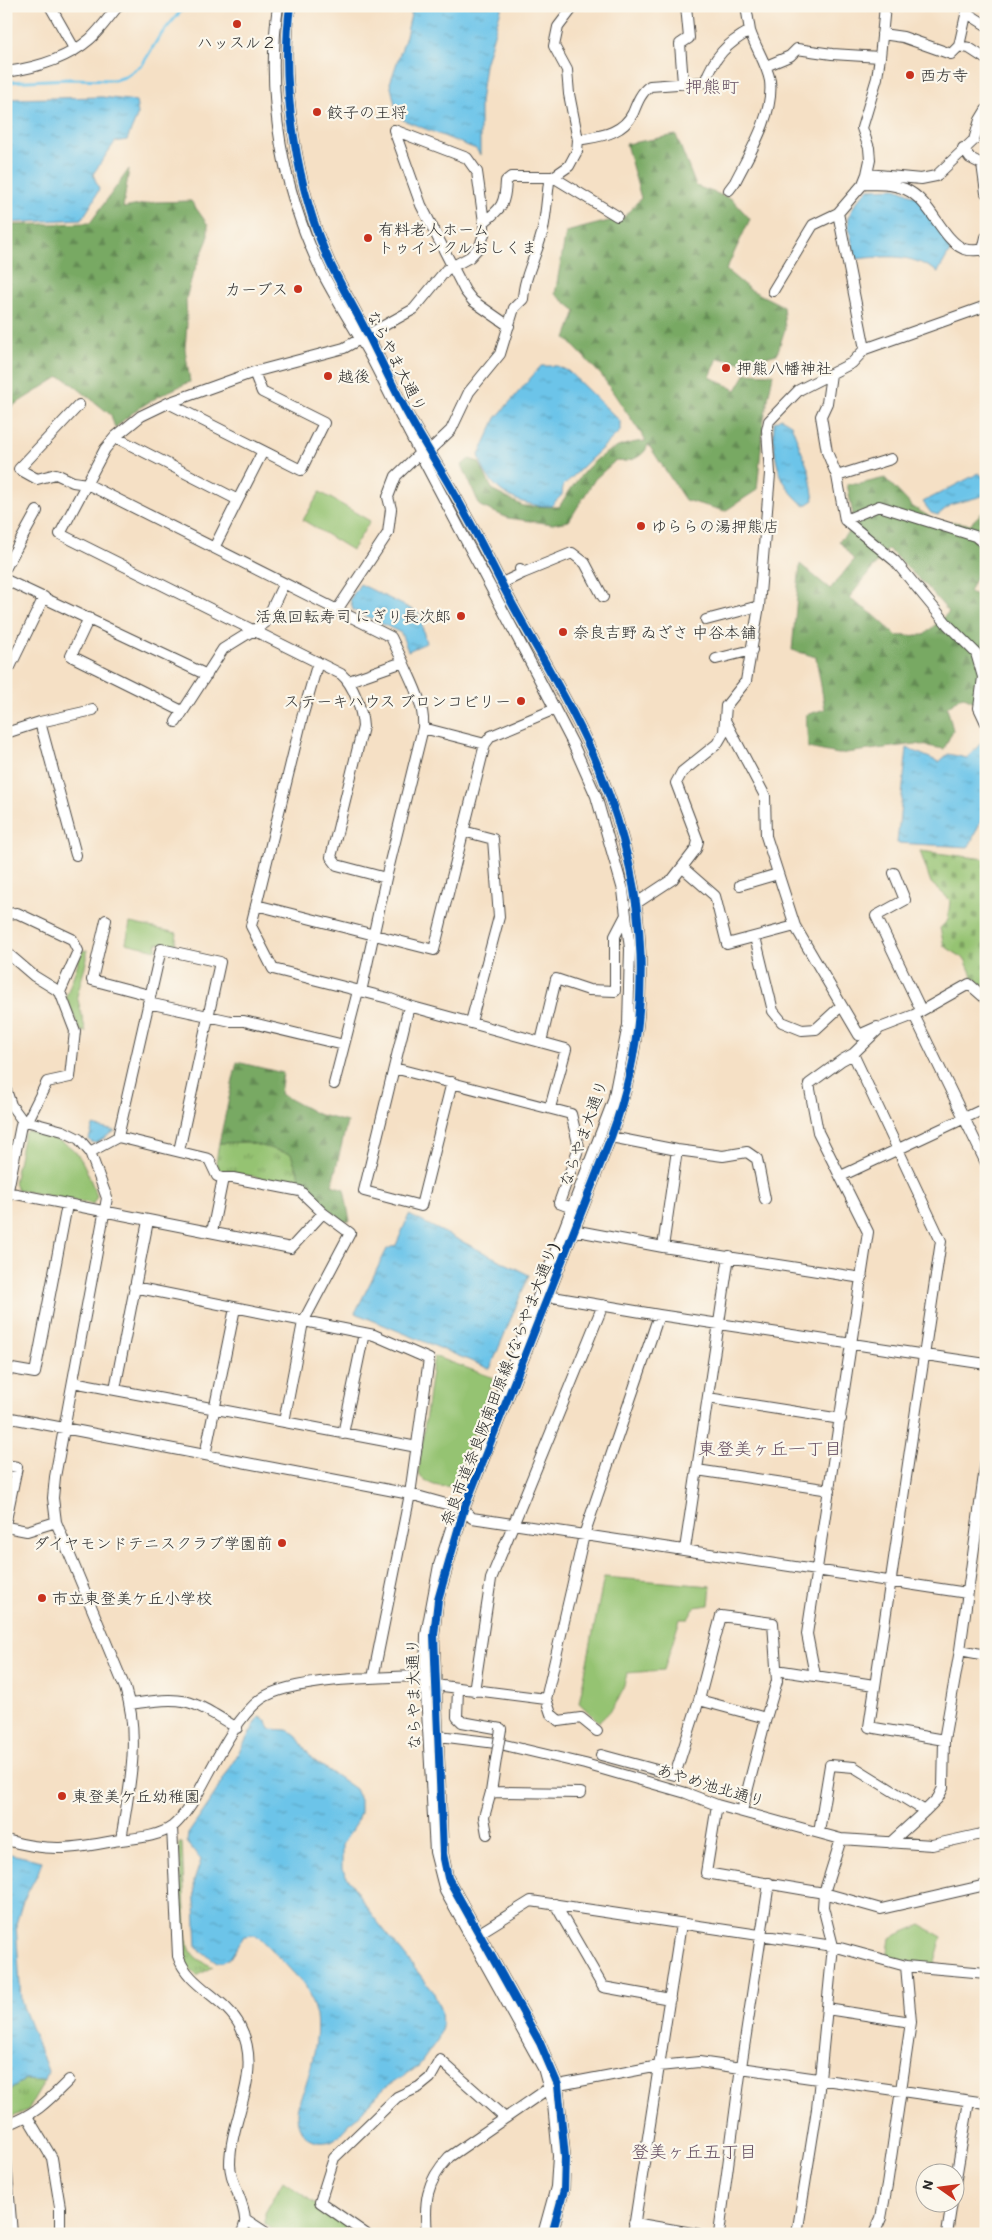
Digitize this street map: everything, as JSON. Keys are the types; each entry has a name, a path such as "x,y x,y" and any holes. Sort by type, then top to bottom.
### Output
{"street":[{"path":"50,6 75,50"},
{"path":"6,72 55,60 75,50 90,39 118,6"},
{"name":"ならやま大通り","path":"278,6 275,58 276,104 280,147 289,185 307,238 324,275 364,337"},
{"name":"ならやま大通り","path":"290,6 289,95 295,145 309,208 330,262 364,337 425,451 555,709 596,796 616,859 630,949 628,1025 614,1102 572,1208 570,1230"},
{"path":"337,610 388,533 391,509 388,498 390,487 396,476 451,430 469,392 496,362 514,308 523,300 524,284 541,236 549,182 569,166 577,151 578,140 569,94 567,70 554,46 558,27 574,6"},
{"path":"683,83 680,44 689,38 686,6"},
{"path":"729,190 735,182 768,113 770,81 766,66 756,51 750,31 746,6"},
{"path":"773,291 813,225 838,213 865,179 870,154 862,128 877,78 885,6"},
{"path":"882,34 903,37 951,54 959,46 967,10 986,25"},
{"path":"578,140 611,134 628,120 636,103 650,86 705,82 719,53 726,45 750,31"},
{"path":"959,46 969,48 986,59"},
{"path":"766,66 790,56 797,49 832,54 880,57"},
{"path":"865,179 921,179 936,176 963,148 974,140 980,120 986,110"},
{"path":"386,878 337,865 331,857 363,727 361,715 349,681 341,674 256,630 60,534 105,449 115,437 141,416 168,403 254,372 344,348 414,310 446,270 452,266 470,257 480,246 484,234 484,222 477,172 467,158 394,130 421,205 452,266 473,301 509,326"},
{"path":"963,148 970,158 984,164 986,193"},
{"path":"484,222 500,210 505,194 506,182 511,177 553,177 616,216"},
{"path":"865,179 906,190 934,215 945,232 965,250 984,252 986,237"},
{"path":"838,213 865,349"},
{"path":"541,1042 556,979 589,990 615,991 615,936 626,915 637,900 673,879 696,849 698,841 676,783 682,772 717,744 724,732 726,706 746,681 759,606 770,474 767,430 769,421 799,390 852,363 865,349 986,306"},
{"path":"168,403 301,470 324,423 262,392 254,372"},
{"path":"831,374 827,403 821,416 827,452 838,476 845,520 895,561 948,625 976,653 983,676 979,708 986,723"},
{"path":"79,405 19,469 37,479 56,474 73,482 87,484 391,637 421,704 424,717 423,728 374,934 334,1084"},
{"path":"115,437 238,500"},
{"path":"214,548 263,451"},
{"name":"ならやま大通り","path":"425,451 502,583 565,701 602,776 626,852 637,900 641,975 636,1049 628,1085 611,1137 570,1230"},
{"path":"838,476 891,459"},
{"path":"845,520 880,506 975,536 986,545"},
{"path":"6,566 37,511"},
{"path":"502,583 521,571 572,553 585,563 603,597"},
{"path":"6,580 207,674"},
{"path":"176,722 223,649 265,623 284,583"},
{"path":"6,669 10,667 44,597"},
{"path":"706,620 759,606"},
{"path":"89,618 71,656 182,711"},
{"path":"716,659 752,650"},
{"path":"318,662 251,926 273,969 566,1049 550,1108"},
{"path":"349,681 403,662"},
{"path":"256,905 434,950 484,744 491,736 555,709"},
{"path":"6,733 40,722 93,710"},
{"path":"40,722 76,855"},
{"path":"726,722 765,796 766,836 795,926 859,1035 917,1013 969,984 986,999"},
{"path":"423,728 484,744"},
{"path":"463,831 493,840 499,917 472,1022"},
{"path":"683,868 715,896 728,944 795,926"},
{"path":"894,873 905,900 876,916 963,1118 986,1162"},
{"path":"740,885 778,874"},
{"path":"6,914 17,913 72,939 78,951 60,992"},
{"path":"106,920 92,980 209,1017 244,1021 344,1045"},
{"path":"755,937 774,1011 782,1022 802,1030 816,1028 841,1006"},
{"path":"118,1137 161,949 220,962 179,1151"},
{"path":"6,952 34,976 60,992 75,1031 70,1077 46,1082 25,1121 7,1195 291,1248 323,1213"},
{"path":"409,1006 364,1192 421,1206 452,1082"},
{"path":"815,1675 807,1634 868,1232 818,1132 809,1084 853,1054 880,1028"},
{"path":"853,1054 942,1241 869,1727 944,1740"},
{"path":"394,1068 571,1114 580,1147 559,1203 572,1208"},
{"path":"6,1090 11,1105 25,1121 69,1132 79,1139 90,1152 105,1190 106,1212 54,1488 56,1522 130,1704 134,1731 133,1748 121,1840"},
{"path":"841,1176 986,1108"},
{"path":"90,1152 118,1137 208,1159 217,1176 300,1191 323,1213 350,1234 303,1322 284,1422"},
{"path":"611,1137 677,1150 723,1156 747,1152 757,1159 764,1199"},
{"path":"663,1247 677,1150"},
{"path":"212,1232 223,1178"},
{"path":"6,1368 35,1374 67,1205"},
{"path":"115,1389 148,1221"},
{"path":"570,1230 663,1247 862,1278"},
{"name":"奈良市道奈良阪南田原線 (ならやま大通り)","path":"433,1735 434,1635 438,1600 460,1509 570,1230"},
{"path":"685,1549 728,1256"},
{"path":"134,1287 374,1335 429,1359 410,1494 373,1678"},
{"path":"544,1295 659,1315 986,1364"},
{"path":"474,1691 491,1579 603,1306"},
{"path":"205,1455 235,1308"},
{"path":"597,1731 582,1718 559,1721 551,1714 546,1699 584,1535 659,1315"},
{"path":"343,1434 364,1333"},
{"path":"73,1382 417,1447"},
{"path":"708,1398 841,1419"},
{"path":"6,1417 410,1494 460,1509 472,1518 967,1593"},
{"path":"890,1843 938,1798 944,1788 944,1740 981,1514 986,1460"},
{"path":"6,1465 17,1467 6,1520"},
{"path":"697,1470 830,1490"},
{"name":"ならやま大通り","path":"460,1509 439,1565 430,1604 426,1635 425,1676 433,1735 435,1852 446,1891 474,1936 554,2087 558,2156 556,2187 543,2234"},
{"path":"6,1527 27,1531 56,1522"},
{"path":"601,1756 675,1775 699,1700 721,1616 773,1623 777,1681 742,1810"},
{"path":"960,1650 986,1655"},
{"path":"776,1670 874,1685"},
{"path":"6,1840 44,1849 72,1849 155,1834 172,1827 192,1802 252,1707 276,1692 293,1687 373,1678 425,1676 435,1685 546,1699"},
{"path":"458,1688 457,1717 462,1722 501,1729 491,1792 484,1817 487,1834"},
{"path":"130,1704 168,1699 184,1700 200,1705 237,1728"},
{"path":"699,1700 766,1718"},
{"name":"あやめ池北通り","path":"433,1735 496,1743 585,1764 717,1805 742,1810 841,1839 932,1845 986,1833"},
{"path":"819,1832 830,1765 854,1767 925,1811"},
{"path":"491,1792 581,1793"},
{"path":"717,1805 706,1873 824,1893 881,1909 986,1885"},
{"path":"172,1827 178,1956 188,1975 231,2012 241,2028 247,2046 248,2076 230,2164 233,2180 246,2219 242,2234"},
{"path":"797,2234 820,2078 833,1946 823,1907 824,1893 841,1839"},
{"path":"719,2234 741,2068 770,1883"},
{"path":"474,1936 531,1901 833,1946 906,1966 986,1973"},
{"path":"554,1904 603,1987 670,1999"},
{"path":"681,1924 633,2228 698,2234"},
{"path":"874,2234 881,2218 902,2091 911,2022 906,1966"},
{"path":"827,2009 911,2022"},
{"path":"366,2234 320,2202 334,2158 397,2097 419,2087 430,2078 440,2060 505,2118"},
{"path":"426,2234 425,2201 436,2173 449,2157 554,2087 659,2066 699,2062 986,2103"},
{"path":"6,2125 28,2118 46,2104 69,2080"},
{"path":"552,2234 564,2190 566,2157 554,2087"},
{"path":"959,2162 969,2101"},
{"path":"28,2118 52,2158 60,2207 60,2234"},
{"path":"6,2160 12,2234"},
{"path":"947,2234 950,2212"},
{"path":"246,2219 268,2234"}],"green space":[{"path":"676,135 696,186 732,199 750,219 726,270 749,289 783,306 785,329 777,354 744,363 718,358 710,377 736,390 746,373 773,374 764,419 757,490 725,511 685,500 648,444 639,456 630,460 615,461 595,479 569,521 552,524 508,518 480,506 462,465 469,459 479,462 493,491 523,506 559,507 576,482 594,462 617,448 630,443 646,441 602,376 566,338 576,311 555,294 566,232 624,217 641,198 626,144"},
{"path":"129,169 123,208 155,202 191,201 208,225 208,239 192,277 186,299 185,349 190,382 150,401 115,428 111,415 66,379 59,377 6,410 6,225 90,223"},
{"path":"885,478 913,507 935,520 970,524 986,509 986,560 984,559 969,592 986,598 986,707 962,696 947,707 953,730 944,749 916,744 838,754 808,748 806,715 825,709 816,657 792,650 800,564 830,589 854,560 839,541 859,523 853,515 847,484 860,484","holes":["888,549 926,586 949,612 924,635 897,636 874,615 849,598"]},
{"path":"320,492 370,521 352,550 303,520"},
{"path":"920,851 986,859 986,987 973,978 965,959 944,946 940,928 948,920 950,900 931,883"},
{"path":"130,923 177,933 175,946 157,943 156,950 126,943"},
{"path":"87,950 87,959 77,996 86,1032 80,1031 66,997 82,951"},
{"path":"237,1062 283,1073 280,1094 317,1114 347,1122 332,1185 344,1189 350,1221 343,1222 303,1186 291,1154 247,1142 219,1143"},
{"path":"27,1131 57,1140 74,1151 80,1158 97,1196 93,1204 18,1190 14,1183 24,1134"},
{"path":"247,1142 291,1154 303,1186 219,1170 216,1162 219,1143"},
{"path":"434,1356 494,1378 454,1485 449,1486 429,1483 418,1473"},
{"path":"604,1577 711,1586 709,1605 695,1607 688,1619 680,1619 664,1670 627,1673 618,1700 599,1722 579,1703"},
{"path":"179,1843 182,1843 186,1936 192,1953 213,1967 197,1976 188,1966 183,1953"},
{"path":"921,1925 942,1937 934,1965 887,1959 890,1938"},
{"path":"26,2080 45,2081 28,2110 6,2120 6,2094 19,2083"},
{"path":"283,2181 347,2226 340,2234 279,2234 265,2224 265,2213"}],"water":[{"path":"413,6 502,6 485,65 480,102 480,155 476,149 403,120 397,113 390,83 406,36"},
{"path":"102,97 136,101 138,114 127,140 115,142 93,174 99,189 82,219 6,223 6,99"},
{"path":"896,188 917,197 954,244 938,272 917,262 898,257 856,259 848,221 853,207 868,189"},
{"path":"541,366 557,366 568,371 620,421 620,431 563,486 562,495 551,506 527,503 505,494 489,477 479,455 496,418"},
{"path":"781,418 791,424 809,471 814,500 805,506 788,489 776,458 774,422"},
{"path":"979,473 986,479 986,495 950,505 938,515 931,513 923,502"},
{"path":"360,584 419,613 426,643 408,651 401,633 353,610 350,599"},
{"path":"981,743 986,747 986,809 969,847 897,843 907,748 939,762 948,754 967,758"},
{"path":"93,1126 115,1131 96,1143 91,1142 89,1139"},
{"path":"409,1215 529,1275 490,1369 355,1313 387,1249 396,1245"},
{"path":"259,1717 267,1721 270,1729 287,1730 295,1734 312,1759 355,1789 360,1800 360,1812 356,1823 342,1845 342,1869 372,1915 433,1991 441,2011 442,2027 438,2039 418,2067 384,2088 335,2139 328,2142 314,2141 308,2138 303,2134 298,2121 298,2106 311,2068 317,2033 316,2016 306,1987 256,1935 244,1936 230,1958 223,1962 217,1962 197,1948 194,1881 201,1860 187,1842 188,1834 210,1802"},
{"path":"6,1853 42,1861 38,1873 23,1901 16,1924 21,2001 48,2071 45,2081 26,2080 19,2083 6,2094"}],"waterway":[{"path":"6,82 70,79 114,80 125,77 142,65 159,37 185,6"}],"cycle path":[{"path":"290,6 287,37 287,69 294,137 308,204 318,235 334,272 405,409 459,503 592,752 617,819 629,864 637,910 640,955 640,1001 635,1046 625,1092 611,1137 464,1509 438,1600 434,1635 443,1854 448,1878 540,2043 558,2085 565,2157 564,2190 552,2234"}],"place":[{"name":"ハッスル２","path":"237,24"},
{"name":"西方寺","path":"910,75"},
{"name":"餃子の王将","path":"317,112"},
{"name":"有料老人ホーム トゥインクルおしくま","path":"368,238"},
{"name":"カーブス","path":"298,289"},
{"name":"押熊八幡神社","path":"726,368"},
{"name":"越後","path":"328,376"},
{"name":"ゆららの湯押熊店","path":"641,526"},
{"name":"活魚回転寿司 にぎり長次郎","path":"461,616"},
{"name":"奈良吉野 ゐざさ 中谷本舗","path":"563,632"},
{"name":"ステーキハウス ブロンコビリー","path":"521,701"},
{"name":"ダイヤモンドテニスクラブ学園前","path":"282,1543"},
{"name":"市立東登美ケ丘小学校","path":"42,1598"},
{"name":"東登美ケ丘幼稚園","path":"62,1796"}],"district":[{"name":"押熊町","path":"712,87"},
{"name":"東登美ヶ丘一丁目","path":"770,1449"},
{"name":"登美ヶ丘五丁目","path":"694,2152"}]}
